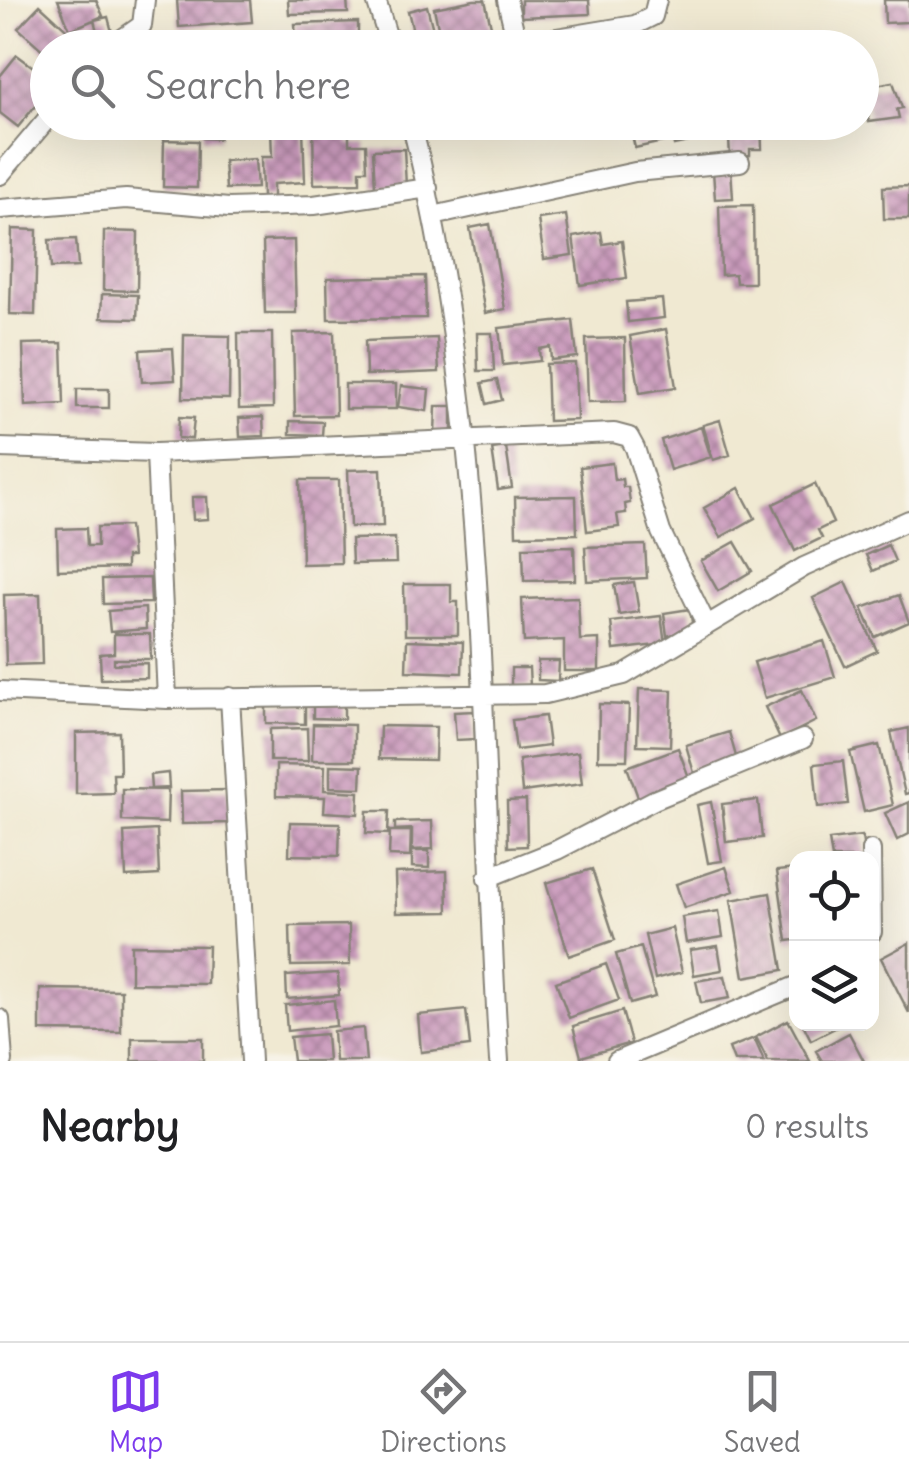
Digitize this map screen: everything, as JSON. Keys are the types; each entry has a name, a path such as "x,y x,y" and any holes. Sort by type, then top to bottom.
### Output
{"street":[{"path":"134,30 142,24 145,0"},
{"path":"376,0 385,30"},
{"path":"507,0 514,30"},
{"path":"607,30 635,26 653,16 657,0"},
{"path":"0,175 30,139"},
{"path":"416,140 452,315 465,436 487,698 488,878 499,1061"},
{"path":"434,216 635,172 740,162"},
{"path":"0,208 126,199 229,208 314,205 428,188"},
{"path":"0,448 156,453 465,436 525,440 614,433 629,438 661,532 706,624"},
{"path":"156,453 167,700"},
{"path":"0,691 167,700 487,698 546,694 624,675 819,560 909,520"},
{"path":"230,697 252,1061"},
{"path":"488,878 558,850 654,800 803,739"},
{"path":"617,1061 789,989"},
{"path":"0,1019 2,1061"}],"building":[{"path":"58,0 96,0 103,16 70,30"},
{"path":"177,0 250,0 252,22 179,27"},
{"path":"288,0 347,0 348,13 289,14"},
{"path":"485,0 492,30 439,30 434,8"},
{"path":"521,0 589,0 590,14 521,17"},
{"path":"884,0 909,0 909,22 885,23"},
{"path":"40,5 67,30 30,30 30,39 18,28"},
{"path":"427,6 433,30 413,30 408,11"},
{"path":"108,17 111,30 97,30 94,20"},
{"path":"358,22 358,30 295,30 295,24"},
{"path":"17,55 30,65 30,112 18,127 0,113 0,76"},
{"path":"893,82 902,108 897,109 899,118 879,121 879,84"},
{"path":"164,140 198,141 197,188 163,187"},
{"path":"271,140 303,140 305,182 273,184 273,198 262,198 261,157 272,157"},
{"path":"313,140 366,144 367,170 360,170 360,183 314,184"},
{"path":"633,140 667,140 667,141 635,148"},
{"path":"729,140 762,140 762,149 750,149 750,155 730,156"},
{"path":"404,149 406,186 375,188 373,150"},
{"path":"255,159 257,188 226,189 224,161"},
{"path":"731,169 733,198 715,199 713,171"},
{"path":"909,186 909,219 884,219 883,187"},
{"path":"753,205 754,283 736,283 735,274 721,275 719,206"},
{"path":"566,215 572,255 544,259 538,219"},
{"path":"490,224 505,309 485,313 470,228"},
{"path":"12,229 37,230 35,315 10,314"},
{"path":"104,231 138,232 137,291 103,290"},
{"path":"601,232 603,244 622,241 627,278 580,285 573,237"},
{"path":"76,239 78,267 51,268 49,240"},
{"path":"294,240 296,313 265,313 263,241"},
{"path":"425,276 426,318 328,319 327,278"},
{"path":"102,294 138,295 137,319 101,318"},
{"path":"662,299 664,318 628,322 626,302"},
{"path":"573,320 577,357 551,360 550,347 539,349 540,361 503,365 499,328"},
{"path":"666,329 676,387 640,393 630,336"},
{"path":"334,332 336,415 295,416 293,333"},
{"path":"238,333 272,333 273,408 239,409"},
{"path":"477,333 492,333 494,371 478,371"},
{"path":"184,335 230,336 229,399 183,398"},
{"path":"437,338 439,372 366,375 365,341"},
{"path":"625,338 626,401 588,402 586,339"},
{"path":"62,343 64,404 25,406 23,344"},
{"path":"173,348 175,380 142,382 140,350"},
{"path":"575,363 577,420 548,421 546,364"},
{"path":"497,380 502,400 487,404 482,383"},
{"path":"345,384 396,384 396,409 345,409"},
{"path":"401,386 429,389 427,411 398,407"},
{"path":"77,389 109,389 109,408 77,408"},
{"path":"436,406 452,406 452,434 435,434"},
{"path":"179,417 194,418 192,439 178,438"},
{"path":"263,417 264,436 240,437 239,418"},
{"path":"720,420 730,455 713,460 703,425"},
{"path":"290,421 323,422 322,435 290,434"},
{"path":"701,427 711,457 670,470 661,440"},
{"path":"506,447 512,488 498,490 492,449"},
{"path":"612,463 614,480 622,479 623,487 628,487 630,503 625,504 626,513 617,514 619,527 587,531 580,467"},
{"path":"381,469 383,526 350,527 348,470"},
{"path":"300,480 339,480 341,563 302,564"},
{"path":"815,484 833,523 818,530 822,538 795,551 773,504"},
{"path":"739,488 755,518 721,537 704,508"},
{"path":"576,496 577,534 516,535 515,497"},
{"path":"192,497 207,497 208,519 193,520"},
{"path":"129,526 132,557 126,557 126,568 58,570 57,529 86,528 87,546 97,546 97,527"},
{"path":"395,538 396,563 352,564 351,539"},
{"path":"735,542 752,571 718,591 701,561"},
{"path":"645,545 647,578 587,581 585,547"},
{"path":"888,545 895,561 873,571 866,555"},
{"path":"574,546 575,580 524,581 523,547"},
{"path":"150,578 151,603 103,604 102,579"},
{"path":"634,582 639,612 619,615 614,585"},
{"path":"846,582 877,651 845,666 813,598"},
{"path":"404,584 451,584 451,602 458,602 458,635 405,635"},
{"path":"40,594 42,664 6,665 4,595"},
{"path":"899,595 909,622 875,637 862,608"},
{"path":"578,597 580,640 599,639 599,671 564,671 564,640 524,642 522,599"},
{"path":"145,608 146,629 110,632 108,611"},
{"path":"690,609 693,629 667,636 664,613"},
{"path":"661,616 665,644 614,650 611,622"},
{"path":"114,634 150,634 151,659 114,659 114,664 147,663 147,678 101,679 100,654 114,653"},
{"path":"407,640 463,642 462,673 406,671"},
{"path":"824,641 835,677 765,698 754,662"},
{"path":"538,661 559,661 558,681 538,680"},
{"path":"511,668 529,668 530,686 511,687"},
{"path":"639,689 672,690 670,746 637,745"},
{"path":"802,690 816,721 780,739 765,707"},
{"path":"266,704 305,705 305,724 266,723"},
{"path":"313,704 344,705 344,719 313,718"},
{"path":"599,704 629,705 627,760 598,760"},
{"path":"474,711 475,739 456,740 454,712"},
{"path":"545,716 549,746 516,750 512,720"},
{"path":"313,724 354,725 354,760 312,760"},
{"path":"380,726 436,727 435,760 379,759"},
{"path":"307,728 308,761 270,761 270,729"},
{"path":"909,728 909,793 905,794 891,732"},
{"path":"119,732 120,774 113,774 114,793 76,794 76,733"},
{"path":"729,732 737,760 694,773 686,745"},
{"path":"879,745 893,805 864,812 850,752"},
{"path":"678,748 690,780 639,800 627,767"},
{"path":"578,752 582,784 522,792 519,760"},
{"path":"843,761 848,804 818,807 814,764"},
{"path":"276,765 325,766 324,790 359,792 358,814 324,812 325,797 276,796"},
{"path":"330,765 362,766 361,788 330,787"},
{"path":"168,773 169,788 151,789 150,775"},
{"path":"122,789 168,790 167,823 122,821"},
{"path":"228,790 229,823 182,824 181,791"},
{"path":"526,800 527,846 508,847 507,801"},
{"path":"758,800 762,838 726,842 722,804"},
{"path":"711,802 722,861 708,863 697,805"},
{"path":"909,802 909,834 897,840 885,813"},
{"path":"367,811 389,811 388,834 366,833"},
{"path":"432,821 433,849 412,850 412,829 395,830 395,822"},
{"path":"290,822 340,823 339,856 289,855"},
{"path":"157,830 159,875 126,877 124,832"},
{"path":"390,831 411,831 410,857 389,856"},
{"path":"862,836 864,851 831,851 829,840"},
{"path":"412,851 429,851 429,868 412,867"},
{"path":"726,867 734,891 684,908 676,884"},
{"path":"592,869 615,940 569,956 546,883"},
{"path":"789,870 789,941 787,941 777,871"},
{"path":"447,871 448,912 396,913 395,873"},
{"path":"770,893 783,970 744,977 731,900"},
{"path":"719,911 723,937 686,943 682,917"},
{"path":"349,925 350,965 291,966 290,926"},
{"path":"672,928 682,972 655,979 645,935"},
{"path":"909,943 909,1013 881,958"},
{"path":"131,945 208,946 207,984 131,983"},
{"path":"718,946 722,970 694,975 690,950"},
{"path":"641,947 655,997 630,1004 616,954"},
{"path":"606,964 619,1000 569,1018 556,982"},
{"path":"338,973 339,995 287,999 286,976"},
{"path":"725,976 730,998 701,1003 696,981"},
{"path":"40,989 121,990 121,1032 40,1031"},
{"path":"334,1000 336,1026 287,1031 285,1005"},
{"path":"466,1010 470,1046 421,1052 418,1015"},
{"path":"622,1011 631,1043 581,1057 573,1026"},
{"path":"788,1020 789,1031 794,1031 810,1061 768,1061 756,1037"},
{"path":"363,1028 366,1061 335,1061 333,1031"},
{"path":"806,1031 829,1031 811,1040"},
{"path":"849,1033 864,1061 822,1061 816,1051"},
{"path":"326,1034 328,1061 293,1061 290,1037"},
{"path":"132,1038 203,1038 203,1061 132,1061"},
{"path":"754,1038 764,1061 734,1061 729,1048"}]}
